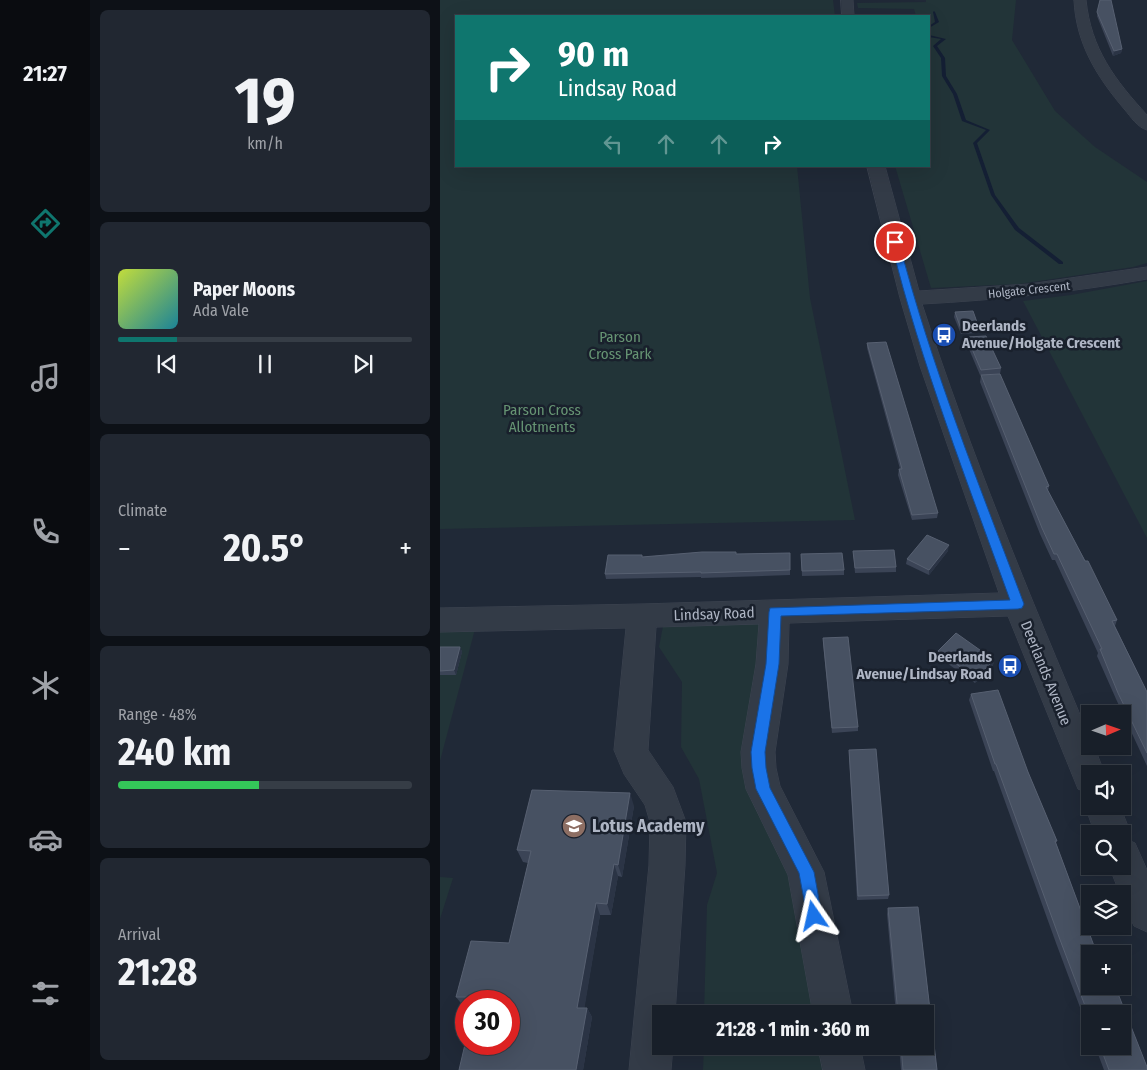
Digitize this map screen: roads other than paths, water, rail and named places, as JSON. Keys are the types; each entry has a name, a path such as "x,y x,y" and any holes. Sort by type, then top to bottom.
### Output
{"street":[{"path":"846,0 848,15"},
{"path":"1080,0 1080,18 1090,49 1117,92 1147,125"},
{"name":"Deerlands Avenue","path":"876,167 910,298 950,421 1018,604 1085,765"},
{"name":"Holgate Crescent","path":"910,298 994,295 1147,274"},
{"name":"Lindsay Road","path":"440,620 642,616 1018,604"},
{"path":"775,612 772,664 758,752 759,768 763,789 806,872 831,1005"},
{"path":"642,616 632,750 636,764 661,798 668,822 667,865 650,1070"},
{"path":"1131,875 1147,913"},
{"path":"841,1055 844,1070"}],"waterway":[{"path":"930,26 937,22 934,12"},
{"path":"930,36 944,39 935,46 943,58 944,76 955,94 964,121 988,130 975,143 993,195 1017,229 1061,263"}],"place":[{"name":"Deerlands Avenue/Holgate Crescent","path":"944,335"},
{"name":"Deerlands Avenue/Lindsay Road","path":"1010,666"},
{"name":"Lotus Academy","path":"574,826"}],"park label":[{"name":"Parson Cross Park","path":"620,346"},
{"name":"Parson Cross Allotments","path":"542,418"}]}
